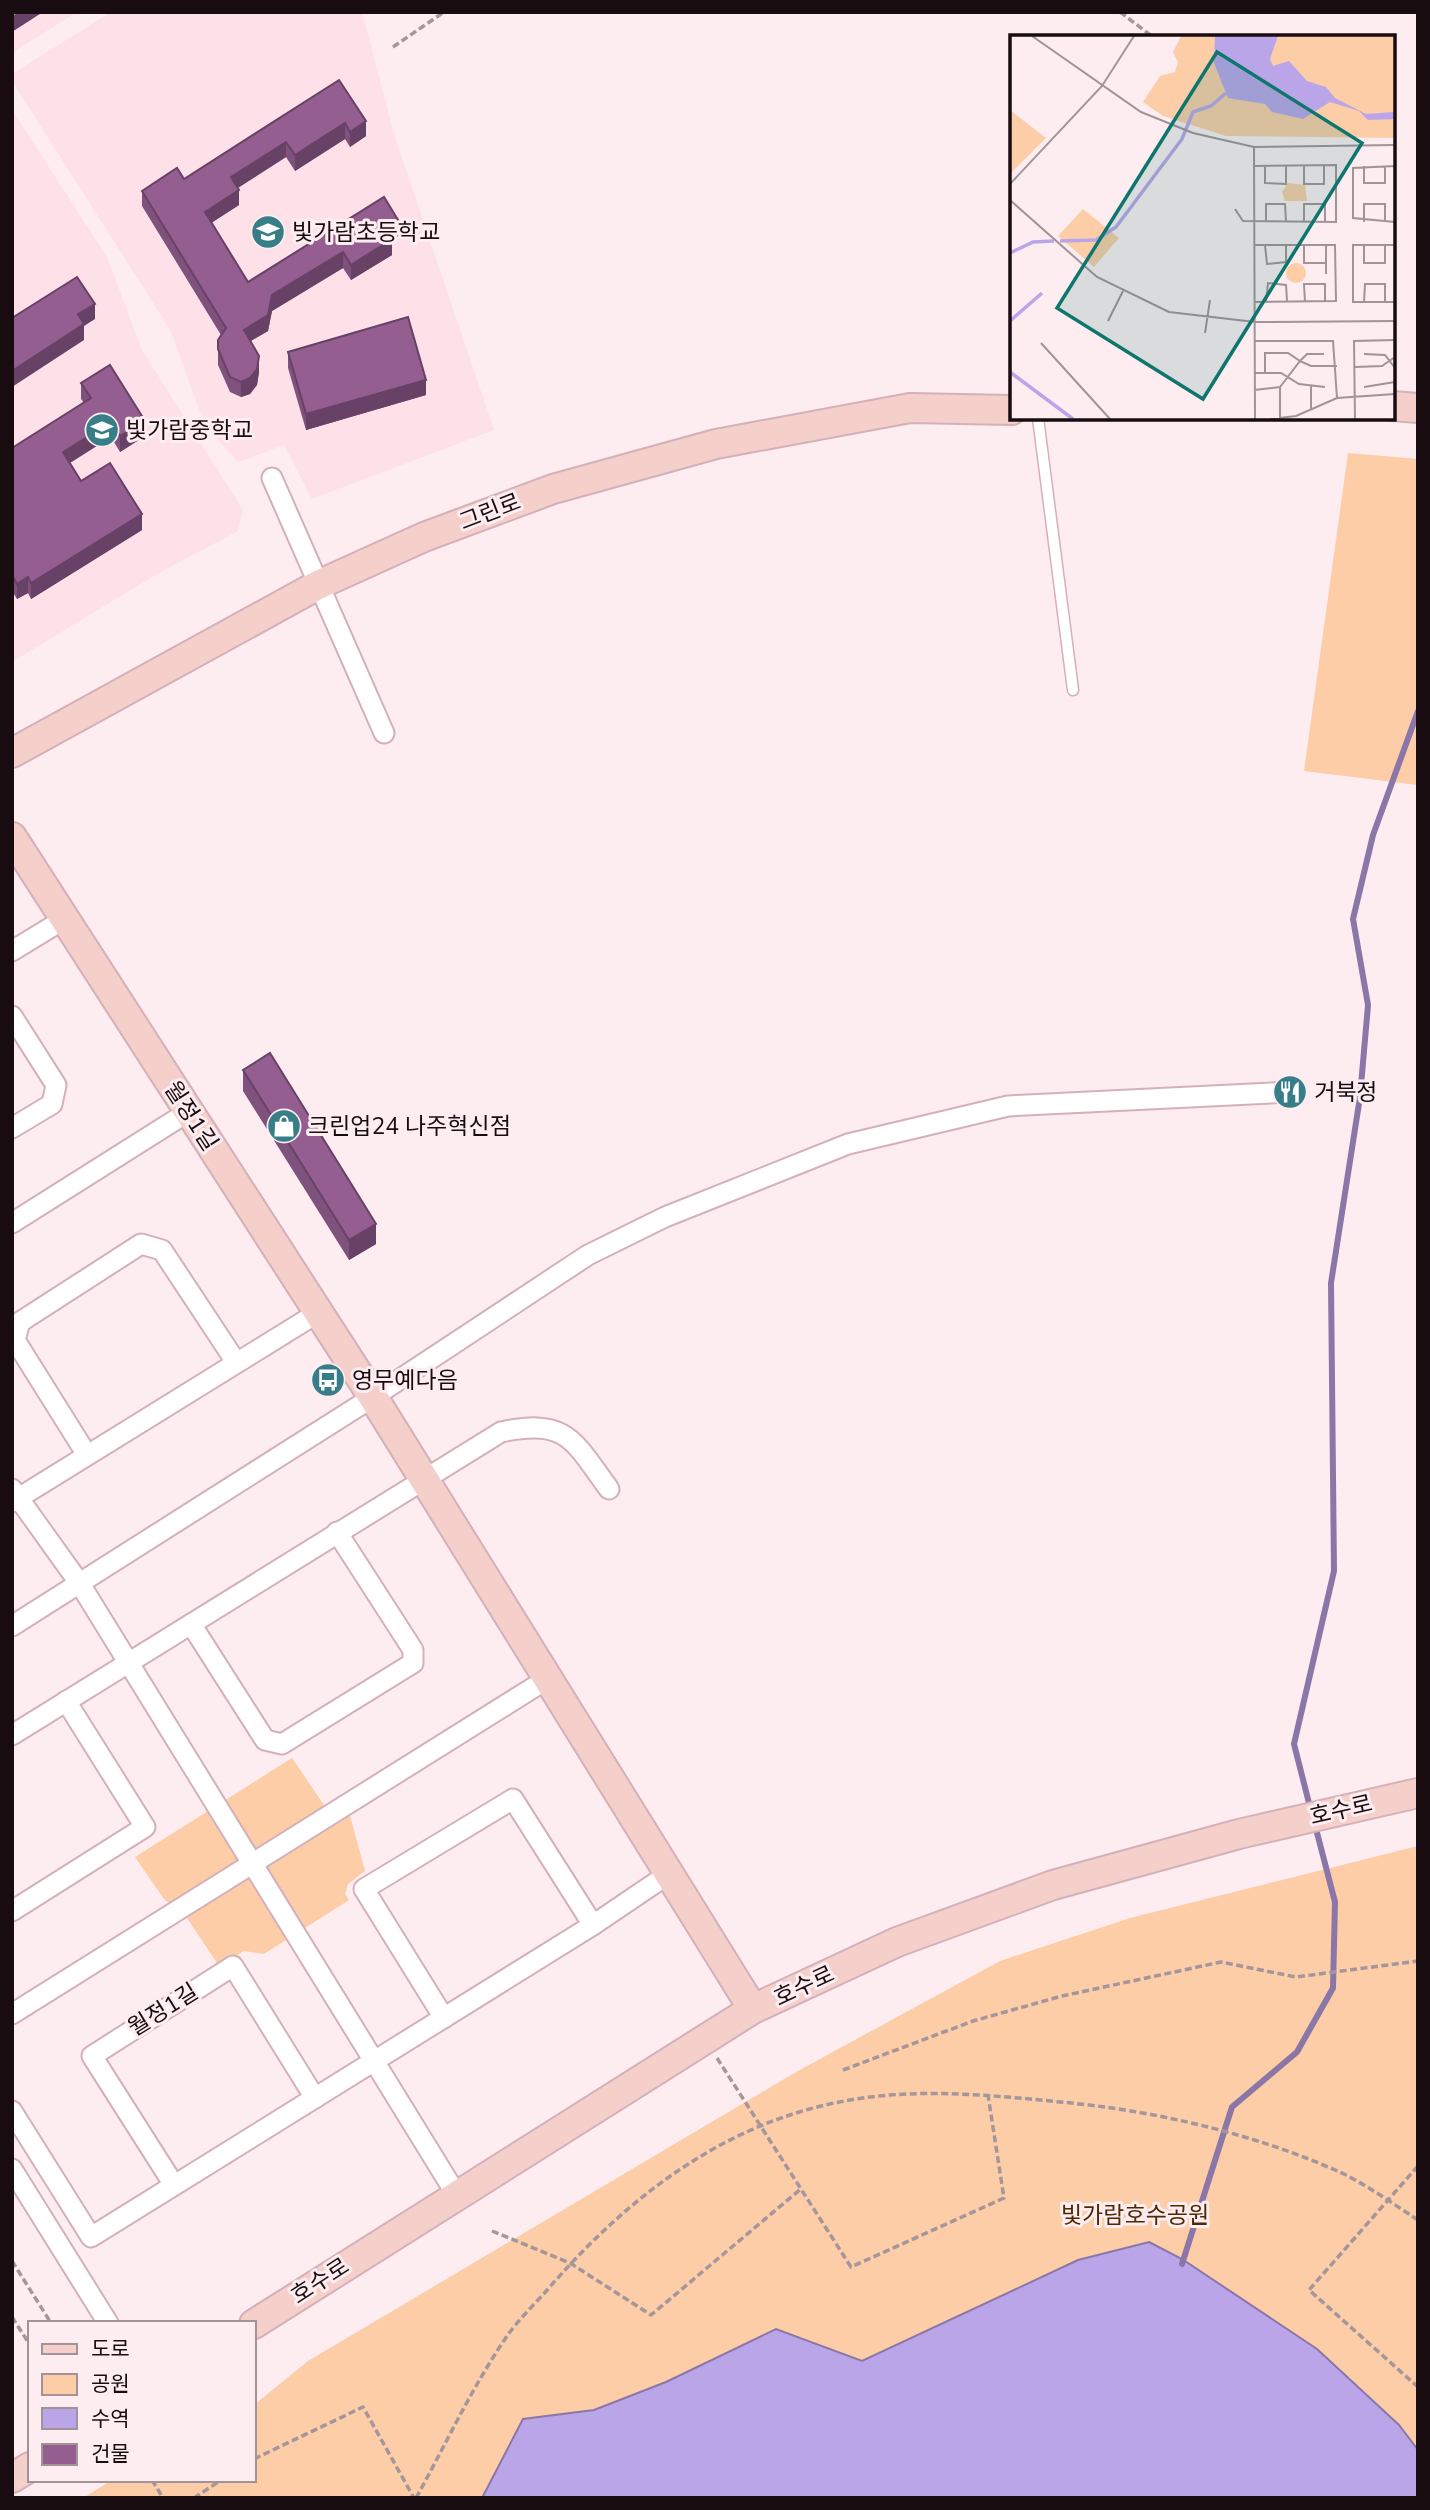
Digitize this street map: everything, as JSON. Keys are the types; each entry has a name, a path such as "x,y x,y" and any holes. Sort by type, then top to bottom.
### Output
{"street":[{"path":"1395,406 1418,408"},
{"name":"그린로","path":"12,753 318,585 424,537 540,493 716,444 910,408 1010,410"},
{"path":"272,478 384,733"},
{"name":"월정1길","path":"12,837 373,1397 753,2009"},
{"path":"12,951 66,918"},
{"path":"12,1016 56,1086 52,1104 12,1128"},
{"path":"12,1626 373,1397 588,1255 665,1217 848,1144 1008,1106 1290,1092"},
{"path":"12,1223 188,1112"},
{"path":"88,1455 15,1340 20,1322 141,1244 162,1250 236,1362"},
{"path":"319,1312 88,1455 14,1497 79,1584 129,1662 456,2194"},
{"path":"12,1735 501,1432 537,1426 551,1427 578,1446 609,1489"},
{"path":"191,1623 265,1740 282,1744 412,1663 413,1650 337,1532"},
{"path":"12,2014 547,1679"},
{"path":"12,1911 145,1827 66,1701"},
{"name":"호수로","path":"256,2323 704,2038 753,2009 897,1942 1053,1885 1238,1835 1404,1796"},
{"path":"444,2018 364,1889 513,1799 593,1925"},
{"path":"12,2111 91,2237 593,1925 667,1874"},
{"name":"월정1길","path":"174,2185 92,2056 233,1966 315,2098"},
{"path":"12,2169 107,2321"},
{"path":"12,2478 28,2468"}],"lane":[{"path":"1038,420 1073,690"}],"path":[{"path":"393,47 444,12"},
{"path":"1120,12 1150,35"},
{"path":"843,2070 973,2021 1062,1996 1222,1962 1296,1977 1418,1961"},
{"path":"704,2038 851,2267 1003,2197 988,2095"},
{"path":"415,2498 505,2338 588,2242 657,2183 761,2124 832,2104 878,2096 988,2095 1089,2104 1167,2118 1269,2146 1346,2175 1418,2220"},
{"path":"1418,2166 1309,2290 1418,2387"},
{"path":"492,2231 570,2263 651,2315 802,2188"},
{"path":"12,2260 50,2321"},
{"path":"12,2317 28,2342"},
{"path":"256,2458 363,2407 415,2498"},
{"path":"153,2482 163,2498"},
{"path":"194,2498 218,2482"}],"shaded area":[{"path":"12,12 77,12 12,53"},
{"name":"빛가람초등학교","path":"111,12 362,12 394,134 494,430 312,499 284,445 238,462 205,426 171,331 12,81 12,74"},
{"name":"빛가람중학교","path":"12,110 107,257 142,350 243,510 238,531 157,574 12,662"}],"green space":[{"path":"1348,453 1418,459 1418,785 1304,771"},
{"path":"292,1758 335,1821 349,1812 365,1871 348,1884 345,1894 349,1900 264,1954 244,1951 219,1966 187,1918 164,1899 135,1857"},
{"name":"빛가람호수공원","path":"1418,1846 1418,2498 83,2498 109,2482 256,2482 256,2403 308,2361 796,2072 1000,1961 1130,1918"}],"water":[{"path":"1149,2242 1182,2259 1317,2349 1399,2425 1418,2450 1418,2498 482,2498 523,2419 594,2410 666,2382 776,2329 862,2361 1078,2260"}],"building":[{"path":"339,80 366,121 350,132 345,123 295,155 286,142 231,177 239,190 205,212 248,282 384,197 398,220 385,228 392,239 351,265 343,252 272,295 268,315 244,330 259,356 257,369 250,378 241,382 230,377 218,349 218,340 226,328 142,191 177,168 184,179"},
{"path":"77,277 95,304 78,314 84,324 12,371 12,318"},
{"path":"408,317 426,380 306,414 288,352"},
{"path":"110,365 145,421 120,436 111,422 63,452 81,481 110,463 142,514 31,583 28,577 17,584 12,575 12,448 91,398 81,383"},
{"path":"270,1053 376,1224 349,1240 243,1070"}],"waterway":[{"path":"1311,1811 1294,1744 1334,1571 1331,1283 1360,1097 1368,1005 1353,919 1373,835 1418,711"},
{"path":"1182,2264 1232,2107 1297,2052 1333,1988 1335,1902 1315,1825"}],"place":[{"name":"빛가람초등학교","path":"268,232"},
{"name":"빛가람중학교","path":"102,430"},
{"name":"거북정","path":"1290,1092"},
{"name":"크린업24 나주혁신점","path":"284,1126"},
{"name":"영무예다음","path":"328,1380"}]}
